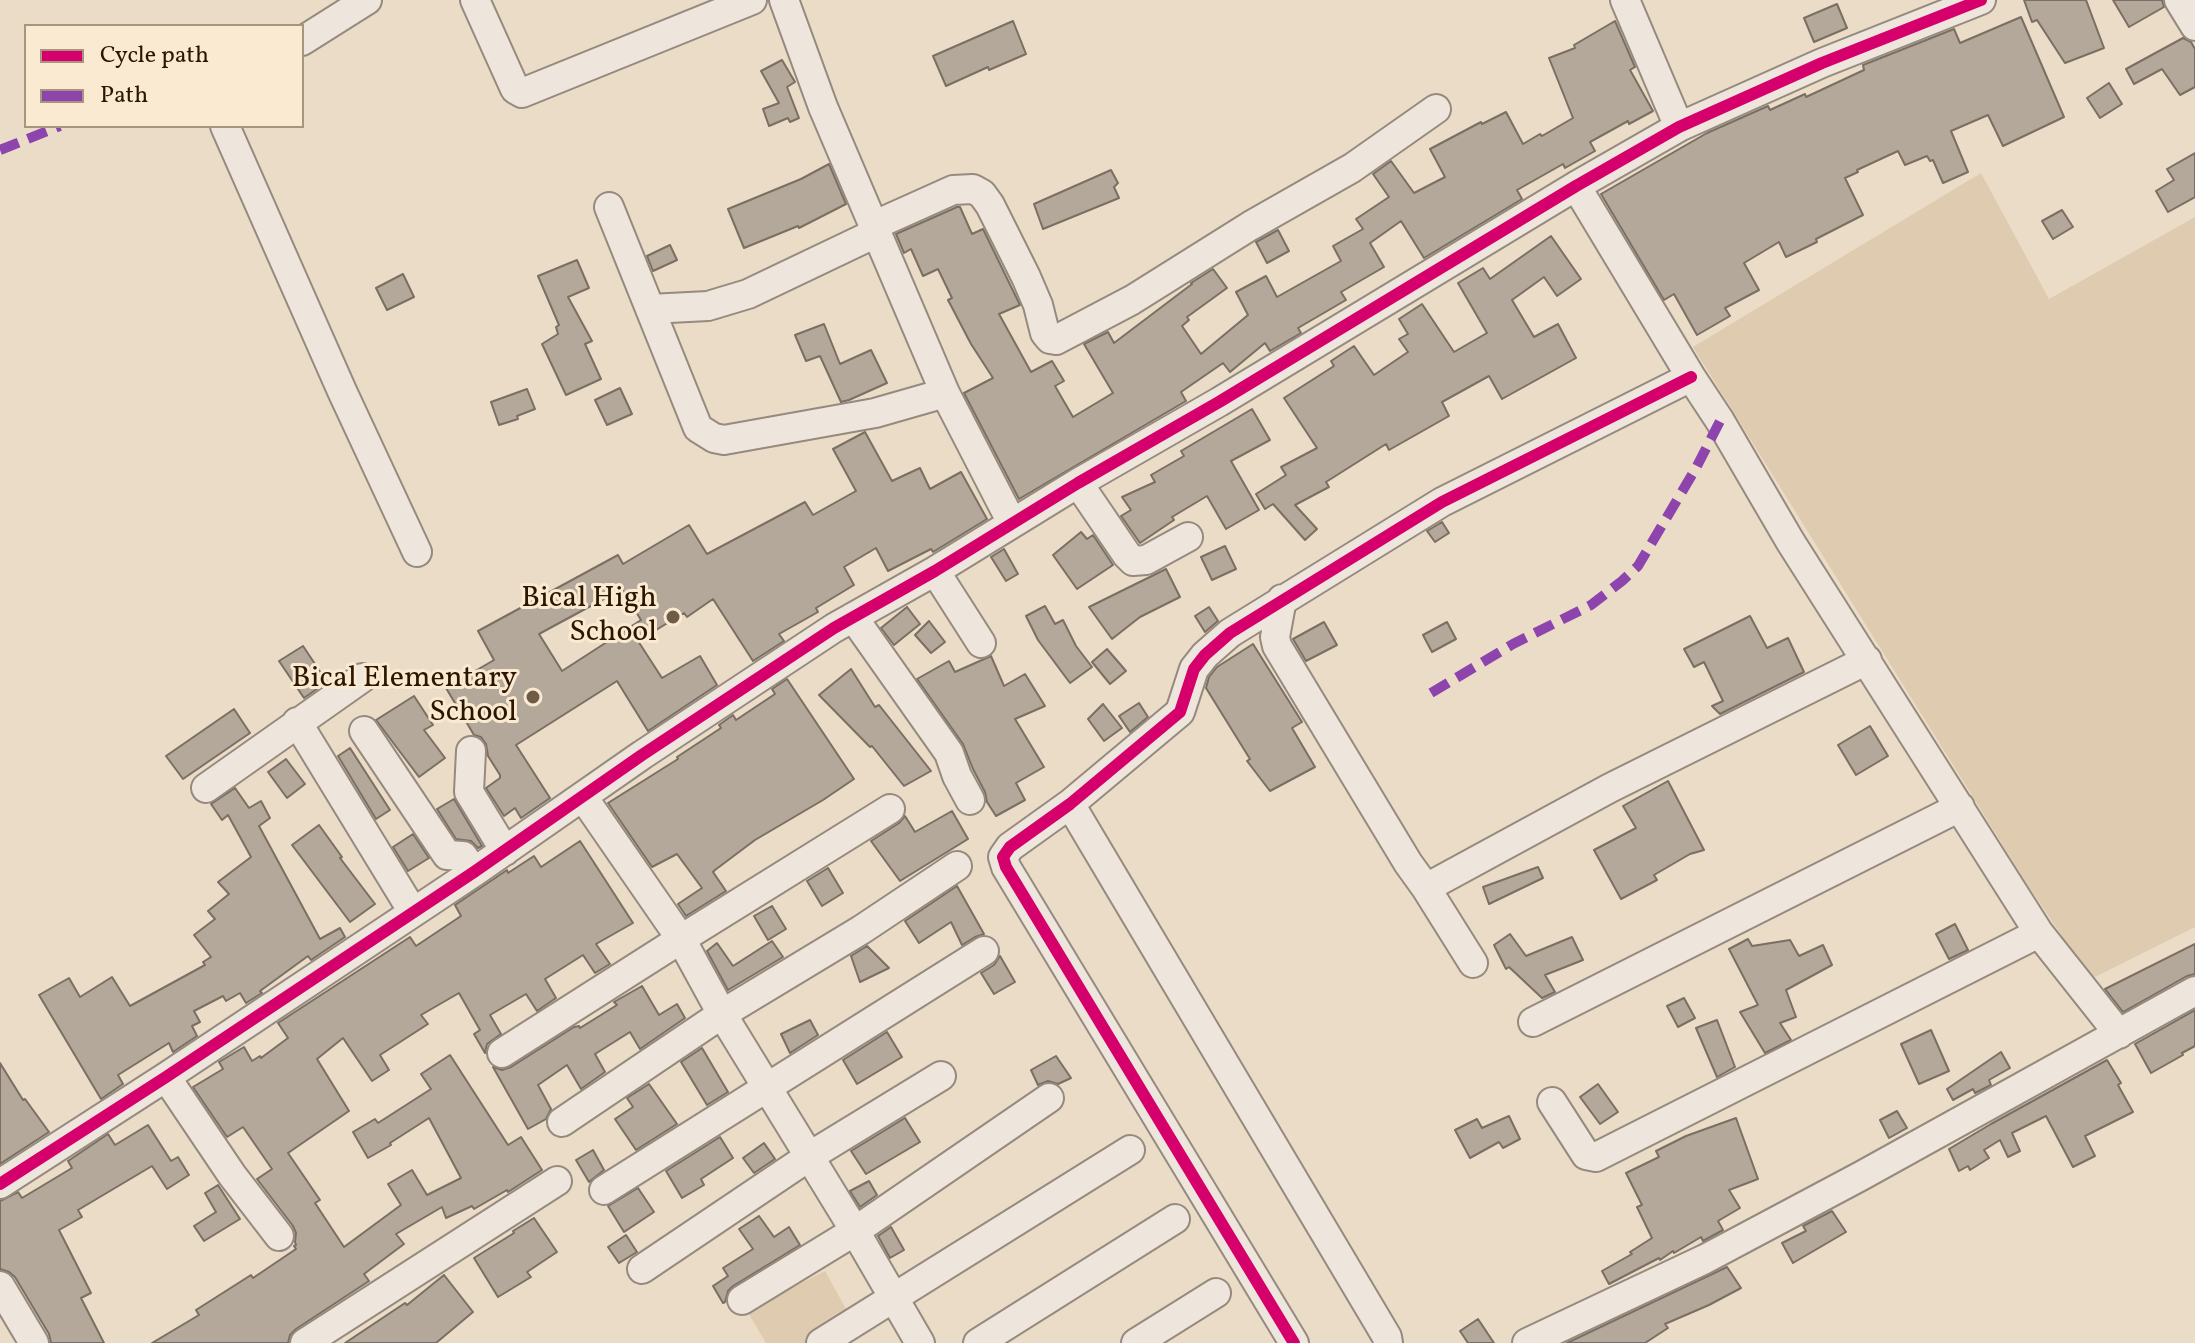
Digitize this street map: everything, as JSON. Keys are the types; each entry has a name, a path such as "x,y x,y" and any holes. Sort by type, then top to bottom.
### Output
{"street":[{"path":"304,40 367,0"},
{"path":"475,0 515,89 522,93 752,0"},
{"path":"784,0 823,107 945,393 1012,523"},
{"path":"1625,0 1679,127"},
{"path":"0,1184 166,1077 474,872 655,746 853,617 1679,127 1822,63 1981,0"},
{"path":"2179,0 2195,26"},
{"path":"650,309 699,307 748,294 953,190 973,189 982,194 990,205 1026,277 1045,333 1056,340 1132,300 1250,226 1352,168 1436,109"},
{"path":"226,128 417,552"},
{"path":"1576,186 1790,541 2039,933 2119,1034"},
{"path":"609,207 698,428 714,438 724,440 875,413 945,393"},
{"path":"1294,1343 1006,867 1003,857 1010,847 1070,804 1180,712 1194,669 1230,633 1442,502 1691,377"},
{"path":"1078,483 1133,561 1146,560 1188,537"},
{"path":"935,571 981,643"},
{"path":"1282,599 1275,637 1277,646 1408,863 1473,963"},
{"path":"853,617 949,753 970,800"},
{"path":"1426,888 1610,788 1867,660"},
{"path":"206,788 362,678"},
{"path":"297,722 413,912"},
{"path":"364,731 447,855 463,856 474,872"},
{"path":"471,751 469,792 505,851"},
{"path":"583,797 681,939 722,1014 920,1343"},
{"path":"1070,804 1388,1343"},
{"path":"1533,1022 1960,807"},
{"path":"502,1053 890,809"},
{"path":"562,1122 722,1014 861,930 957,866"},
{"path":"1552,1102 1586,1155 1596,1157 2039,933"},
{"path":"604,1190 984,951"},
{"path":"1527,1343 1705,1259 2195,991"},
{"path":"642,1269 810,1156 941,1076"},
{"path":"166,1077 232,1175 279,1236"},
{"path":"742,1300 855,1231 1049,1098"},
{"path":"821,1343 1130,1150"},
{"path":"305,1343 557,1181"},
{"path":"978,1343 1175,1219"},
{"path":"0,1286 34,1343"},
{"path":"1136,1343 1216,1293"}],"shaded area":[{"path":"1981,173 2049,299 2195,217 2195,927 2091,979 2027,884 1693,347"},
{"path":"825,1271 851,1318 806,1343 766,1343 747,1311"}],"building":[{"path":"2024,0 2086,0 2104,48 2065,63 2037,20 2032,22"},
{"path":"2113,0 2162,0 2164,7 2129,27"},
{"path":"1837,4 1847,28 1814,42 1804,18"},
{"path":"2021,17 2064,117 2003,146 1988,115 1951,131 1968,172 1943,183 1933,160 1930,161 1927,156 1905,165 1898,151 1857,170 1845,178 1863,215 1786,257 1779,242 1744,263 1759,290 1725,308 1730,316 1697,335 1674,294 1664,300 1601,194 1707,133 1768,106 1770,110 1805,94 1806,97 1864,70 1863,65 1954,29 1960,43"},
{"path":"1013,21 1026,54 946,86 933,56"},
{"path":"1615,21 1635,67 1630,70 1653,111 1590,142 1595,151 1565,168 1563,164 1517,190 1522,199 1424,258 1401,221 1370,243 1384,267 1341,292 1346,300 1298,328 1301,333 1270,351 1265,343 1230,372 1223,363 1181,392 1186,401 1019,499 964,393 993,378 948,300 952,298 938,269 923,276 911,249 904,253 896,234 957,207 960,207 972,234 983,229 1020,305 999,314 1031,372 1052,361 1064,381 1055,386 1073,417 1113,393 1084,344 1108,332 1114,343 1213,269 1227,288 1187,317 1189,320 1182,326 1201,354 1248,315 1236,292 1266,276 1277,297 1341,261 1333,246 1363,229 1356,219 1389,197 1373,174 1391,161 1414,193 1445,177 1430,149 1481,122 1506,112 1523,144 1573,118 1549,58 1575,48 1574,45"},
{"path":"2183,38 2191,42 2195,49 2195,87 2180,95 2162,69 2134,84 2126,69"},
{"path":"782,60 795,82 787,87 799,118 790,122 788,118 769,126 763,109 779,103 761,71"},
{"path":"2109,83 2122,104 2100,118 2087,98"},
{"path":"2195,153 2195,197 2168,212 2156,191 2174,180 2167,169"},
{"path":"829,164 846,204 799,228 744,248 728,209"},
{"path":"1111,170 1118,183 1114,187 1119,198 1043,229 1034,204"},
{"path":"2062,210 2073,227 2053,239 2042,221"},
{"path":"1278,230 1289,251 1267,263 1256,242"},
{"path":"1551,236 1581,279 1557,296 1544,277 1512,300 1534,337 1558,324 1576,358 1502,399 1489,376 1442,402 1449,416 1389,450 1386,444 1326,482 1329,487 1295,505 1317,529 1305,540 1273,504 1265,509 1256,494 1286,475 1281,467 1317,448 1284,398 1334,366 1331,361 1354,346 1374,375 1408,352 1399,339 1408,334 1399,319 1422,304 1454,352 1487,333 1458,283 1483,268 1490,279"},
{"path":"670,245 677,260 653,271 647,256"},
{"path":"577,260 589,288 568,297 592,341 585,344 601,379 566,395 542,344 558,334 556,327 559,325 538,276"},
{"path":"403,274 414,297 387,310 376,288"},
{"path":"824,324 840,364 871,350 887,383 841,402 820,356 806,361 795,335"},
{"path":"620,388 632,414 607,425 595,400"},
{"path":"527,389 535,409 499,425 491,402"},
{"path":"1252,409 1270,440 1231,461 1259,510 1226,529 1207,496 1172,517 1174,520 1140,543 1121,516 1131,510 1122,497 1155,482 1151,475 1184,456 1181,451"},
{"path":"865,432 892,481 920,468 930,489 961,472 987,519 933,552 931,549 888,571 876,548 844,567 854,585 816,608 818,612 779,634 784,641 753,661 713,599 687,617 684,613 638,641 662,678 700,656 717,685 648,731 617,681 516,745 550,798 521,818 515,808 504,816 486,788 500,775 488,756 486,744 481,737 474,735 446,688 494,660 478,631 618,555 623,564 689,525 707,554 805,502 813,515 856,491 833,449","holes":["622,589 641,620 562,671 539,634"]},
{"path":"1442,522 1449,533 1435,542 1427,531"},
{"path":"1081,532 1087,539 1093,535 1113,565 1077,589 1053,555"},
{"path":"1225,546 1236,569 1212,580 1201,557"},
{"path":"1004,549 1018,574 1006,581 991,557"},
{"path":"1166,569 1180,597 1140,617 1112,639 1089,607"},
{"path":"1045,606 1055,624 1063,620 1076,646 1092,667 1070,683 1038,640 1026,616"},
{"path":"907,607 920,624 894,645 881,628"},
{"path":"1209,607 1218,621 1205,632 1195,616"},
{"path":"1750,616 1767,648 1788,638 1804,672 1720,714 1712,706 1723,701 1704,662 1694,667 1684,649"},
{"path":"929,621 945,642 931,653 915,635"},
{"path":"1324,622 1337,645 1306,661 1293,639"},
{"path":"1447,622 1456,639 1432,652 1423,635"},
{"path":"1253,644 1302,722 1292,728 1315,767 1270,791 1247,761 1250,759 1206,688 1209,677 1217,667"},
{"path":"303,646 327,682 304,698 279,661"},
{"path":"1107,649 1126,671 1110,684 1092,662"},
{"path":"991,656 1004,686 1025,674 1045,706 1015,719 1044,767 1016,783 1025,800 996,816 963,744 917,679 949,661 955,672"},
{"path":"851,669 875,707 879,705 931,771 904,786 872,746 819,695"},
{"path":"787,679 854,779 755,840 715,870 713,872 726,891 686,916 678,904 702,888 677,854 652,867 608,803 678,759 721,728 719,725 733,715 736,720 775,694 772,689"},
{"path":"414,696 433,725 424,730 445,758 419,777 376,720"},
{"path":"1139,703 1148,717 1130,732 1119,716"},
{"path":"1103,704 1122,728 1104,741 1088,719"},
{"path":"234,709 250,733 183,779 166,756"},
{"path":"1870,726 1888,756 1856,775 1838,745"},
{"path":"350,748 390,810 376,819 338,756"},
{"path":"286,759 305,784 287,798 268,772"},
{"path":"1668,781 1704,850 1690,854 1654,875 1657,880 1621,899 1594,850 1636,828 1623,806"},
{"path":"235,788 249,808 261,801 270,818 259,826 320,939 340,928 345,937 311,960 308,956 246,1003 240,993 226,1001 223,996 194,1011 200,1022 192,1026 197,1036 173,1052 169,1043 118,1075 123,1084 101,1099 39,995 69,978 80,997 112,977 130,1006 205,965 203,962 211,957 194,935 215,919 208,911 229,894 218,882 251,857 228,815 222,820 211,804"},
{"path":"454,799 482,846 478,848 471,841 456,839 437,809"},
{"path":"952,811 968,839 900,881 871,841 905,816 915,832"},
{"path":"319,825 375,904 350,922 292,845"},
{"path":"413,834 429,858 408,871 393,847"},
{"path":"580,841 633,923 596,944 610,964 595,973 583,955 545,979 556,998 537,1011 526,994 490,1015 501,1034 487,1044 485,1053 474,1034 480,1030 459,993 421,1015 428,1024 380,1055 389,1070 372,1081 343,1038 317,1059 349,1111 288,1153 320,1200 315,1203 344,1247 401,1205 388,1184 412,1170 427,1195 461,1178 429,1118 368,1158 353,1132 375,1119 378,1123 431,1089 421,1074 450,1055 508,1145 521,1137 542,1170 474,1209 472,1206 446,1218 442,1207 396,1234 404,1244 364,1274 369,1281 296,1329 288,1343 152,1343 199,1315 196,1310 296,1249 293,1226 257,1179 272,1169 243,1127 227,1137 193,1087 223,1069 219,1062 244,1047 252,1061 261,1058 288,1038 278,1023 410,937 416,946 461,916 455,905 507,870 508,873 534,856 541,867"},
{"path":"1538,867 1543,878 1489,904 1483,887"},
{"path":"828,868 843,893 822,906 807,881"},
{"path":"957,886 984,934 962,945 951,922 919,943 905,921"},
{"path":"772,906 786,929 768,940 754,916"},
{"path":"1955,924 1968,950 1949,959 1936,934"},
{"path":"1510,934 1526,956 1572,937 1583,960 1545,975 1555,992 1542,998 1509,967 1506,969 1494,945"},
{"path":"1748,939 1752,946 1790,940 1799,956 1823,945 1832,965 1786,990 1796,1017 1780,1023 1791,1040 1765,1053 1740,1012 1758,1005 1729,949"},
{"path":"772,941 783,957 728,990 707,951 717,943 733,966"},
{"path":"2195,944 2195,974 2123,1012 2105,989"},
{"path":"867,946 889,968 860,982 851,956"},
{"path":"1000,956 1015,982 994,994 981,973 994,965"},
{"path":"642,986 659,1015 677,1004 685,1018 640,1049 630,1032 595,1054 605,1072 581,1089 567,1065 538,1085 551,1109 546,1119 528,1129 493,1067 502,1070 511,1067 574,1027 580,1028 617,1005 614,1002"},
{"path":"1684,998 1695,1018 1678,1027 1667,1006"},
{"path":"2195,1010 2195,1046 2151,1073 2135,1044"},
{"path":"810,1020 818,1035 790,1053 781,1034"},
{"path":"1717,1020 1735,1067 1717,1077 1696,1028"},
{"path":"1931,1030 1949,1071 1919,1084 1901,1044"},
{"path":"887,1032 902,1057 857,1084 843,1060"},
{"path":"702,1048 728,1092 707,1105 681,1062"},
{"path":"2001,1052 2010,1068 1989,1080 1991,1085 1975,1093 1973,1089 1953,1100 1947,1089"},
{"path":"1056,1056 1071,1078 1058,1084 1048,1081 1038,1085 1031,1070"},
{"path":"2107,1060 2133,1112 2085,1136 2095,1156 2073,1167 2046,1116 2012,1133 2020,1151 2008,1157 2000,1140 1984,1150 1989,1158 1970,1170 1968,1166 1959,1171 1949,1149"},
{"path":"0,1063 23,1100 49,1132 0,1164"},
{"path":"649,1084 677,1124 636,1150 615,1119 633,1107 627,1098"},
{"path":"1598,1084 1618,1112 1600,1124 1580,1097"},
{"path":"1897,1111 1907,1128 1889,1138 1880,1120"},
{"path":"1509,1116 1520,1139 1503,1148 1499,1142 1470,1158 1455,1130 1477,1119 1482,1128"},
{"path":"905,1118 920,1142 866,1174 851,1151"},
{"path":"1736,1118 1758,1179 1729,1190 1740,1208 1718,1221 1723,1230 1703,1241 1701,1237 1609,1284 1602,1271 1652,1238 1637,1207 1642,1205 1626,1173 1659,1157 1656,1151 1686,1136"},
{"path":"148,1125 171,1161 178,1157 189,1175 167,1189 152,1166 78,1210 82,1217 59,1230 91,1293 81,1298 104,1343 51,1343 49,1334 15,1277 0,1269 0,1201 18,1192 22,1198 72,1168 68,1161 108,1134 115,1145"},
{"path":"720,1137 733,1158 701,1179 704,1185 682,1198 666,1171"},
{"path":"764,1143 775,1159 754,1173 743,1158"},
{"path":"593,1150 604,1170 589,1182 576,1160"},
{"path":"869,1181 877,1195 860,1207 850,1191"},
{"path":"218,1185 240,1219 204,1241 194,1226 216,1212 205,1193"},
{"path":"638,1188 654,1212 624,1232 608,1206"},
{"path":"1832,1211 1846,1232 1793,1263 1782,1243 1806,1231 1803,1226"},
{"path":"759,1216 774,1237 789,1227 800,1245 733,1286 723,1303 713,1286 728,1276 723,1268 753,1249 739,1229"},
{"path":"534,1218 557,1252 527,1272 531,1277 498,1297 474,1258"},
{"path":"891,1227 904,1250 890,1258 878,1236"},
{"path":"626,1235 637,1252 619,1263 608,1247"},
{"path":"1727,1267 1741,1288 1665,1324 1668,1328 1645,1343 1567,1343"},
{"path":"444,1275 473,1312 436,1343 345,1343 405,1303 407,1305"},
{"path":"1478,1319 1494,1343 1468,1343 1460,1331"}],"marked path":[{"path":"0,150 55,128"},
{"path":"1431,693 1513,644 1591,605 1638,566 1720,421"}],"cycle path":[{"path":"0,1184 474,872 642,755 834,628 935,571 1679,127 1822,63 1981,0"},
{"path":"1294,1343 1006,867 1003,857 1010,847 1070,804 1180,712 1194,669 1230,633 1442,502 1691,377"}],"place":[{"name":"Bical High School","path":"673,617"},
{"name":"Bical Elementary School","path":"533,697"}]}
